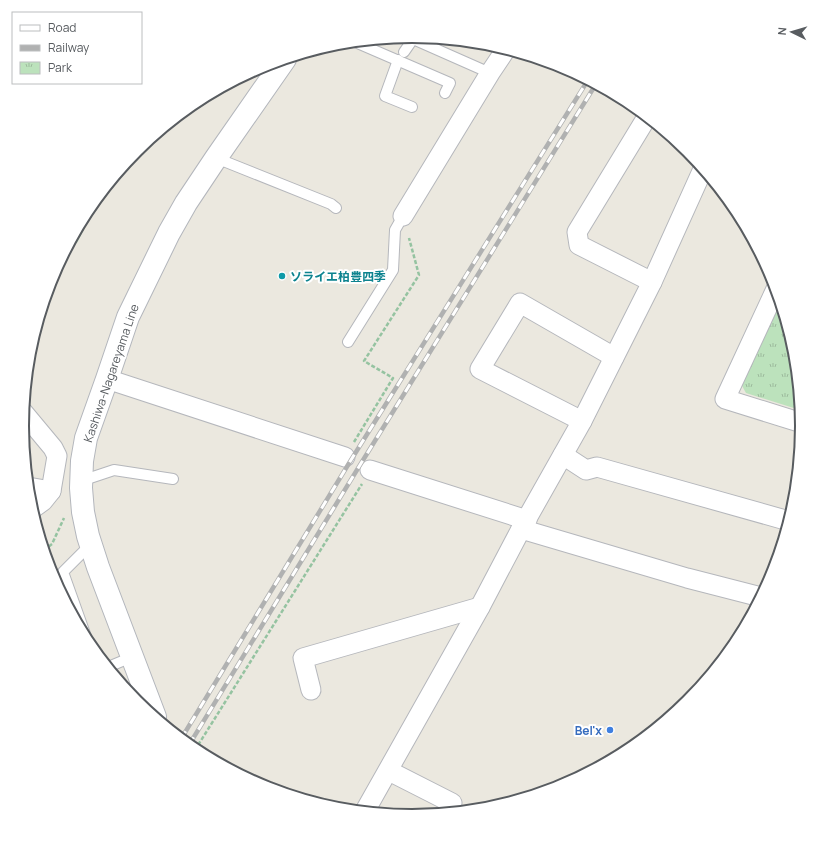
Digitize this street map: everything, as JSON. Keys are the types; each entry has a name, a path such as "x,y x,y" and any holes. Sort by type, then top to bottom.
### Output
{"main road":[{"name":"Kashiwa-Nagareyama Line","path":"150,705 100,574 88,536 83,512 82,471 86,438 131,310 169,233 186,203 274,68"}],"street":[{"path":"403,216 503,54"},
{"path":"644,121 577,232 580,244 652,282"},
{"path":"368,806 480,607 524,524 582,421 652,282 701,174"},
{"path":"773,296 725,399 795,421"},
{"path":"582,421 480,369 520,303 614,356"},
{"path":"107,379 345,457"},
{"path":"29,420 53,448 57,456 82,471"},
{"path":"563,455 586,470 597,467 783,519"},
{"path":"37,506 51,491 57,456"},
{"path":"370,470 524,524 687,578 756,596"},
{"path":"34,488 51,491"},
{"path":"311,690 303,658 480,607"},
{"path":"388,771 453,807"}],"lane":[{"path":"410,43 401,56 385,96 412,107"},
{"path":"423,43 490,73"},
{"path":"367,46 401,56 450,83 445,93"},
{"path":"216,158 331,204 336,208"},
{"path":"348,342 393,270 395,230 403,216"},
{"path":"82,471 114,470 173,479"},
{"path":"77,612 63,572 91,544"},
{"path":"113,665 132,657"}],"path":[{"path":"345,457 393,378 364,361 419,275 403,216"},
{"path":"199,744 370,470"}],"green space":[{"path":"87,223 77,243 76,242"},
{"path":"777,309 788,351 792,376 794,408 746,393 741,384"}],"railway":[{"path":"184,734 351,460 585,84"},
{"path":"192,739 593,88"}],"place":[{"name":"ソライエ柏豊四季","path":"282,276"},
{"name":"Bel'x","path":"610,730"}]}
